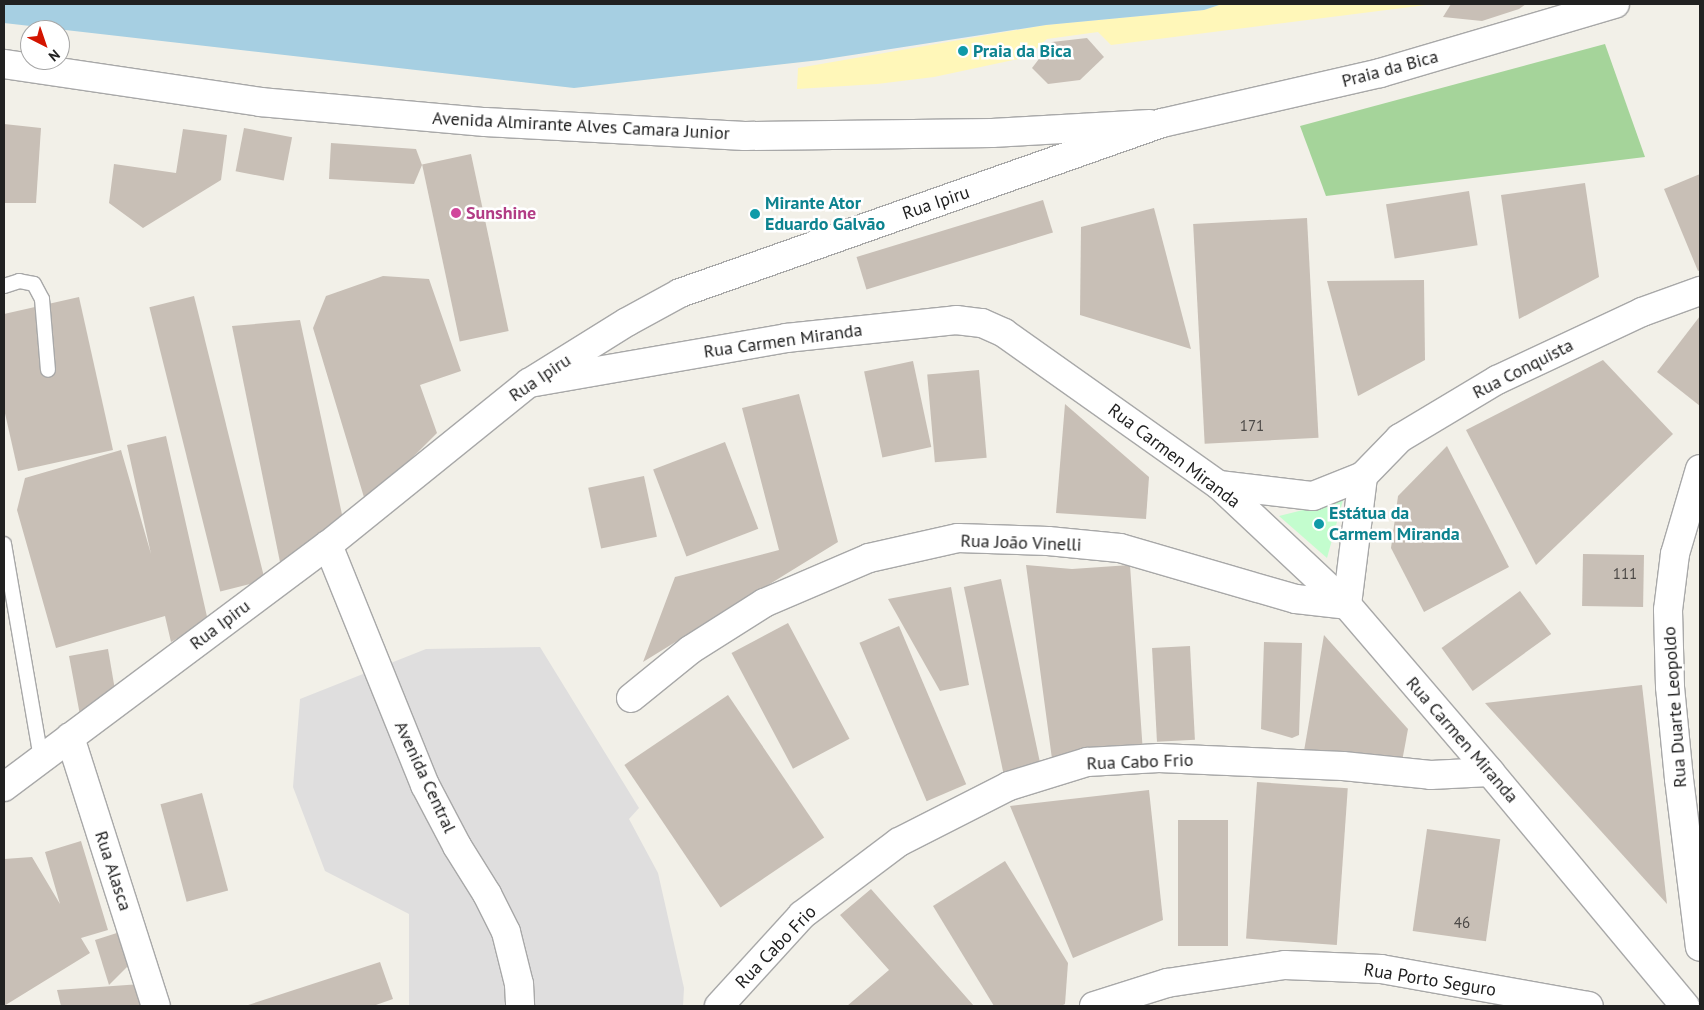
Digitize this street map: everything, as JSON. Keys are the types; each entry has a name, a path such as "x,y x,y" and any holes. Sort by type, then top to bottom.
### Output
{"street":[{"name":"Praia da Bica","path":"1162,123 1380,73 1615,4"},
{"name":"Avenida Almirante Alves Camara Junior","path":"4,64 260,102 485,122 745,136 992,133 1162,123"},
{"name":"Rua Ipiru","path":"4,787 328,545 529,383 626,322 680,293 1162,123"},
{"name":"Rua Conquista","path":"1363,476 1400,438 1497,380 1642,312 1700,291"},
{"name":"Rua Carmen Miranda","path":"529,383 786,338 956,320 982,323 1004,332 1219,485 1347,605 1490,772 1685,1006"},
{"name":"Rua Duarte Leopoldo","path":"1700,469 1675,554 1668,610 1671,696 1700,947"},
{"path":"1219,485 1312,496 1363,476 1347,605"},
{"name":"Rua João Vinelli","path":"631,698 690,650 764,603 869,558 958,538 1048,541 1120,548 1296,599 1347,605"},
{"name":"Avenida Central","path":"328,545 425,786 457,846 487,894 506,932 518,984 520,1006"},
{"name":"Rua Alasca","path":"70,737 156,1006"},
{"name":"Rua Cabo Frio","path":"720,1006 802,915 899,842 1009,786 1078,764 1159,758 1343,766 1431,775 1490,772"},
{"name":"Rua Porto Seguro","path":"1094,1006 1167,983 1285,965 1381,969 1589,1006"},
{"path":"1698,1006 1700,1002"}],"lane":[{"path":"4,286 18,281 34,284 42,299 48,370"},
{"path":"4,544 41,758"}],"shaded area":[{"path":"540,647 639,808 629,819 658,873 684,988 683,1006 409,1006 409,914 325,871 293,787 300,699 426,649"}],"green space":[{"path":"1605,44 1645,157 1326,196 1300,126"},
{"path":"1343,500 1327,558 1279,516"}],"sand":[{"name":"Praia da Bica","path":"1222,4 1434,4 1111,45 1098,32 1047,39 1027,57 934,77 877,84 797,89 798,68 1046,25 1204,10"}],"water":[{"path":"4,4 1222,4 1204,10 1046,25 820,60 574,88 70,31 70,20 20,20 20,25 4,23"}],"building":[{"path":"1451,4 1526,4 1519,9 1482,21 1443,17"},
{"path":"1087,38 1104,57 1080,80 1048,84 1032,68 1052,42"},
{"path":"4,124 41,128 36,203 4,203"},
{"path":"244,128 292,137 284,181 236,171"},
{"path":"183,129 227,135 221,180 143,228 109,203 114,164 176,173"},
{"path":"331,143 416,149 422,165 414,184 329,179"},
{"path":"471,154 509,331 460,341 422,164"},
{"path":"1700,174 1700,270 1698,271 1664,189"},
{"path":"1585,183 1599,277 1519,319 1501,195"},
{"path":"1469,191 1478,245 1395,258 1386,204"},
{"path":"1043,200 1053,233 866,290 857,257"},
{"path":"1154,208 1191,349 1080,315 1081,227"},
{"path":"1307,218 1319,438 1205,444 1193,224"},
{"path":"383,276 429,279 461,371 420,385 437,433 366,504 313,328 326,296"},
{"path":"1424,280 1425,360 1358,396 1327,281"},
{"path":"194,296 265,580 220,591 149,307"},
{"path":"79,297 113,450 18,471 4,409 4,314"},
{"path":"1700,316 1700,406 1657,372"},
{"path":"300,320 343,519 281,567 232,326"},
{"path":"1603,360 1673,434 1536,565 1466,430"},
{"path":"913,361 931,447 882,457 864,371"},
{"path":"979,370 987,458 935,462 927,375"},
{"path":"799,394 838,542 643,662 675,577 779,550 742,408"},
{"path":"1065,404 1149,477 1146,519 1056,513"},
{"path":"166,436 208,621 171,642 165,616 56,648 17,510 25,478 121,450 151,554 127,445"},
{"path":"725,442 758,529 686,556 653,470"},
{"path":"1447,446 1509,567 1424,612 1391,548 1398,496"},
{"path":"644,476 657,537 601,548 588,488"},
{"path":"1583,554 1644,555 1643,607 1582,606"},
{"path":"1026,565 1072,569 1130,565 1143,753 1052,759"},
{"path":"1001,579 1041,766 1004,774 964,587"},
{"path":"951,587 969,685 940,691 888,599"},
{"path":"1520,591 1551,634 1473,691 1442,648"},
{"path":"788,623 850,739 793,769 731,653"},
{"path":"899,626 966,784 927,801 859,643"},
{"path":"1324,635 1408,729 1401,767 1304,751"},
{"path":"1264,642 1302,643 1299,735 1292,738 1261,729"},
{"path":"1190,646 1195,740 1157,742 1152,648"},
{"path":"108,649 115,690 80,715 69,656"},
{"path":"1642,685 1667,904 1485,703"},
{"path":"728,695 824,838 721,907 624,765"},
{"path":"1257,782 1348,788 1337,945 1246,939"},
{"path":"1149,790 1163,920 1073,958 1010,806"},
{"path":"202,793 228,891 187,902 160,804"},
{"path":"1178,820 1228,820 1228,946 1178,946"},
{"path":"1427,829 1500,839 1486,941 1413,931"},
{"path":"81,841 108,930 81,938 90,953 4,1006 4,859 32,857 60,904 45,852"},
{"path":"1005,861 1068,963 1065,1004 1061,1006 994,1006 933,906"},
{"path":"871,889 974,1006 847,1006 889,970 840,915"},
{"path":"120,932 130,964 109,985 95,940"},
{"path":"380,962 393,999 373,1006 245,1006"},
{"path":"141,984 142,1006 61,1006 57,990"}],"place":[{"name":"Praia da Bica","path":"963,51"},
{"name":"Sunshine","path":"456,213"},
{"name":"Mirante Ator Eduardo Galvão","path":"755,214"},
{"name":"Estátua da Carmem Miranda","path":"1319,524"}]}
